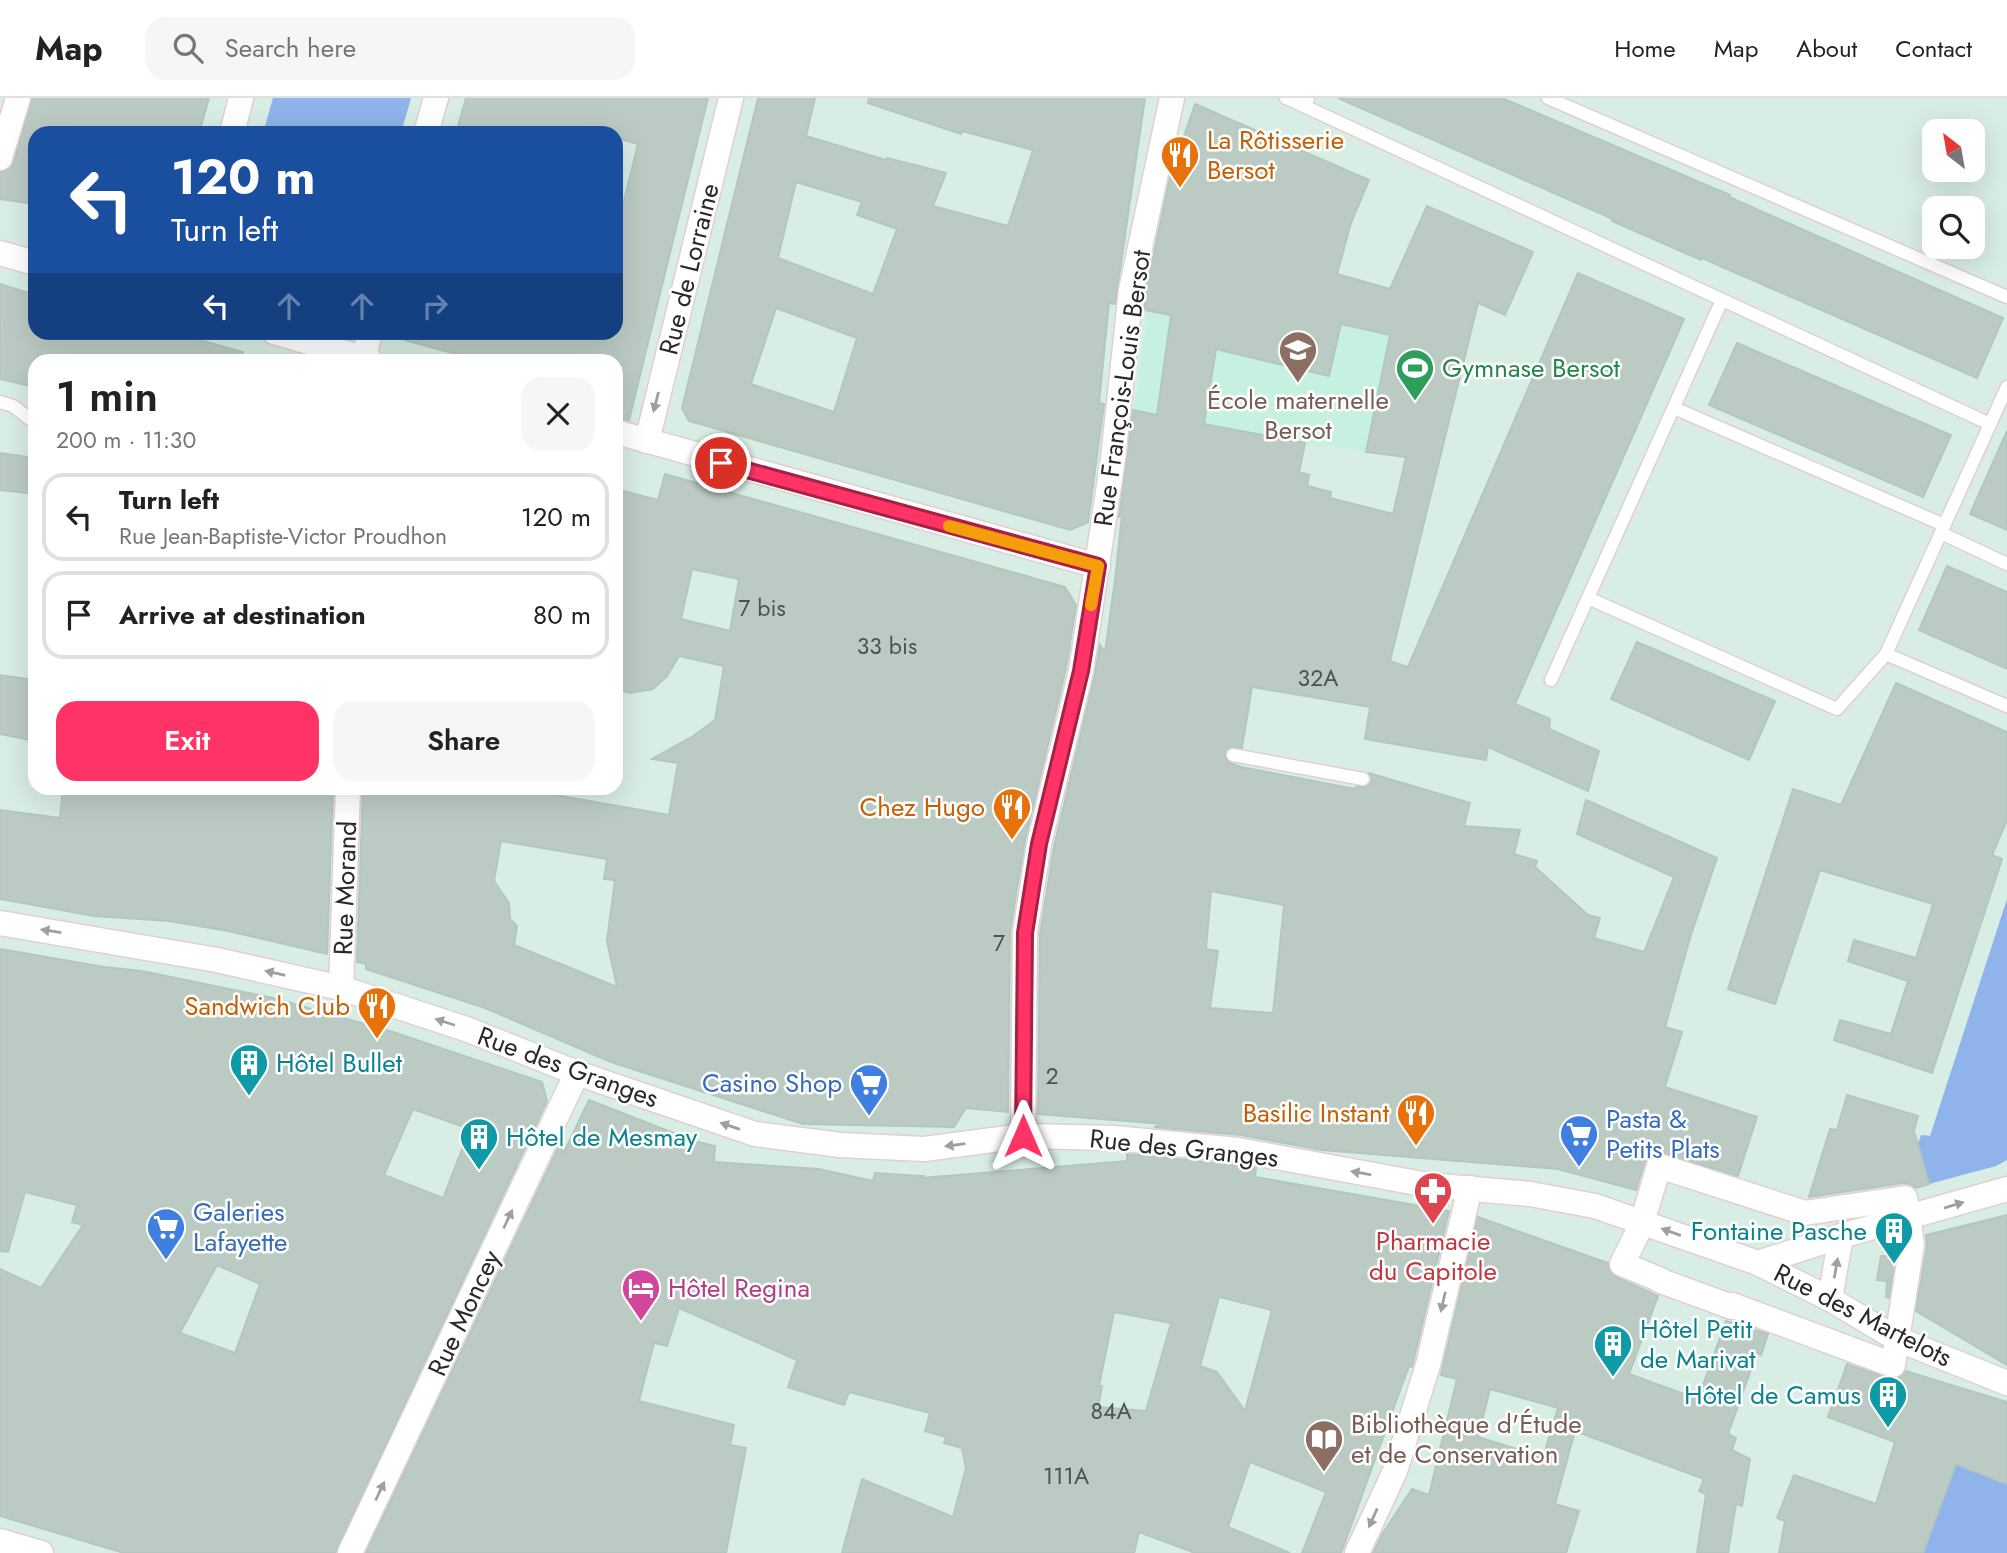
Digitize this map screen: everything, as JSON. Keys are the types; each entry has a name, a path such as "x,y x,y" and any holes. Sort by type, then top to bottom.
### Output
{"street":[{"path":"0,158 18,98"},
{"path":"234,126 242,98"},
{"path":"428,126 436,98"},
{"name":"Rue de Lorraine","path":"647,441 731,98"},
{"name":"Rue François-Louis Bersot","path":"1023,1136 1025,933 1039,844 1076,726 1081,671 1113,459 1131,290 1172,98"},
{"path":"0,253 28,261"},
{"path":"300,340 346,354"},
{"path":"623,434 1098,566"},
{"name":"Rue Morand","path":"341,988 348,795"},
{"name":"Rue des Granges","path":"0,923 217,960 341,988 466,1029 577,1073 754,1134 840,1145 924,1149 1023,1136 1114,1138 1238,1150 1428,1185 1530,1194 1595,1206 1758,1263"},
{"name":"Rue Moncey","path":"351,1553 577,1073"},
{"path":"1660,1166 1805,1213 1905,1198 1912,1244 1893,1365 1732,1305 1674,1287 1622,1264 1643,1222 1660,1166"},
{"path":"1357,1553 1395,1471 1428,1365 1470,1188"},
{"path":"1758,1263 1841,1236 1909,1219 2007,1189"},
{"path":"1830,1300 1841,1236"},
{"name":"Rue des Martelots","path":"1758,1263 1897,1339 2007,1383"},
{"path":"0,1541 41,1553"}],"lane":[{"path":"1286,98 1306,102 1990,424"},
{"path":"1548,98 2007,297"},
{"path":"1551,680 1723,300"},
{"path":"1588,598 1837,709 1886,654 2007,387"},
{"path":"0,402 13,406 28,418"},
{"path":"1674,408 1942,529 2007,565"},
{"path":"1886,654 2007,706"},
{"path":"1233,755 1363,779"}],"shaded area":[{"path":"273,98 411,98 403,126 265,126"},
{"name":"École maternelle Bersot","path":"1336,272 1453,306 1456,298 1478,306 1438,461 1305,443 1134,410 1151,287"},
{"path":"2007,899 2007,1160 1996,1166 1929,1184 1925,1168 1907,1173 1921,1135 1930,1136"},
{"path":"1956,1464 2007,1484 2007,1553 1923,1553"}],"building":[{"path":"32,98 209,98 201,126 28,126 28,203 0,199 0,172 10,169"},
{"path":"466,98 708,98 629,420 623,419 623,354 455,354 405,340 623,340 623,205 638,144 623,140 623,126 458,126"},
{"path":"758,98 815,98 806,136 886,160 887,158 946,173 933,206 1008,226 1033,150 962,131 961,134 868,103 869,98 1145,98 1115,304 1109,303 1099,403 1104,404 1088,522 1070,530 689,421 682,408","holes":["796,182 862,202 857,215 897,229 873,294 778,258","776,308 857,338 834,412 751,384"]},
{"path":"1338,98 1502,98 1730,195 1729,197 2003,318 1977,378 1702,258 1701,260"},
{"path":"1195,104 1369,180 1351,223 1337,274 1390,289 1427,206 1533,252 1505,315 1478,303 1390,661 1408,667 1578,273 1684,319 1515,704 1550,719 1549,729 1599,751 1588,791 1488,747 1486,760 1365,739 1370,707 1252,687 1242,748 1229,747 1224,754 1228,762 1241,767 1355,789 1370,784 1372,780 1369,773 1470,803 1464,826 1520,830 1514,854 1537,861 1535,867 1588,915 1600,918 1594,938 1644,952 1674,877 1577,834 1586,800 1717,858 1690,938 1665,1027 1682,1032 1665,1087 1757,1117 1738,1176 1656,1151 1645,1161 1636,1190 1558,1169 1322,1150 1241,1135 1154,1127 1164,1124 1038,1114 1040,934 1054,847 1100,645 1105,653 1133,410 1157,415 1171,315 1144,310 1170,177","holes":["1341,324 1390,335 1366,452 1406,457 1393,514 1330,498 1331,492 1307,486 1309,475 1299,472 1305,443 1204,424 1216,349 1329,376","1211,891 1284,905 1273,1013 1210,1008 1218,951 1206,949"]},
{"path":"0,284 28,293 28,340 199,340 243,352 28,354 28,385 0,379"},
{"path":"1737,343 1951,435 1923,497 1709,405"},
{"path":"2007,431 2007,530 1970,514"},
{"path":"0,453 28,457 28,493 0,490"},
{"path":"665,474 1065,587 1076,605 1066,668 1025,840 1010,931 1008,1112 966,1108 954,1127 803,1124 611,1062 485,1008 366,969 366,964 357,962 363,795 555,795 669,815 678,763 652,759 715,720 724,666 679,656 667,676 653,689 630,693 623,691 623,491 658,500","holes":["692,569 739,579 730,631 681,619","501,841 607,859 604,879 615,880 607,941 617,987 514,945 517,926 510,919 509,903 494,881"]},
{"path":"1947,566 2007,592 2007,669 1919,630"},
{"path":"1637,642 1775,701 1749,760 1611,699"},
{"path":"0,675 28,679 28,740 0,734"},
{"path":"1896,683 2007,732 2007,820 1992,855 2002,859 1932,1073 1834,1040 1840,1020 1891,1034 1908,981 1848,961 1854,940 1916,958 1933,904 1820,870 1775,1004 1728,989 1793,789 1841,805"},
{"path":"62,795 333,795 327,954 228,931 169,921 94,916 0,899 0,810 60,818"},
{"path":"0,949 142,971 273,998 393,1032 542,1082 547,1101 335,1553 124,1553 0,1516 0,1269 41,1288 83,1225 72,1222 77,1205 25,1192 8,1252 0,1251","holes":["413,1109 470,1129 443,1198 384,1175","217,1265 260,1284 235,1353 180,1333"]},
{"path":"1847,1095 1918,1116 1913,1134 1929,1184 1916,1188 1903,1183 1809,1197 1830,1129 1837,1130"},
{"path":"589,1100 694,1141 715,1146 714,1162 819,1169 873,1181 875,1173 923,1176 921,1178 1127,1161 1127,1154 1256,1168 1255,1177 1449,1211 1412,1367 1409,1366 1341,1553 1302,1553 1326,1492 1250,1462 1228,1527 1290,1553 1195,1553 1139,1532 1134,1553 842,1553 862,1479 953,1517 966,1468 962,1448 944,1443 946,1437 925,1431 930,1413 849,1392 844,1405 788,1387 797,1360 679,1308 667,1346 654,1343 639,1401 734,1425 730,1445 746,1448 726,1553 366,1553 560,1144 563,1154","holes":["1219,1297 1272,1310 1245,1411 1217,1372 1200,1366","1114,1312 1171,1323 1146,1411 1098,1407 1102,1386 1099,1386"]},
{"path":"2007,1215 2007,1365 1916,1311 1927,1246 1926,1235"},
{"path":"1478,1217 1608,1263 1610,1272 1616,1277 1658,1296 1629,1374 1698,1399 1726,1321 1768,1334 1761,1355 1757,1353 1728,1434 1736,1438 1732,1450 1750,1459 1742,1506 1736,1504 1728,1553 1697,1553 1706,1494 1699,1491 1704,1479 1575,1431 1555,1504 1579,1511 1566,1553 1373,1553 1412,1489 1429,1495 1457,1379 1441,1375","holes":["1490,1389 1558,1408 1543,1457 1478,1437"]},
{"path":"1895,1243 1889,1298 1886,1297 1887,1281 1877,1280 1881,1256 1893,1256"},
{"path":"1847,1364 1889,1379 1897,1379 1906,1371 2007,1402 2007,1484 1956,1464 1923,1553 1779,1553 1785,1521 1777,1518 1794,1475 1876,1504 1895,1442 1828,1417"}],"slow traffic":[{"path":"949,526 1098,566 1091,605"}],"place":[{"name":"La Rôtisserie Bersot","path":"1180,189"},
{"name":"École maternelle Bersot","path":"1298,384"},
{"name":"Gymnase Bersot","path":"1415,402"},
{"name":"Chez Hugo","path":"1012,841"},
{"name":"Sandwich Club","path":"377,1040"},
{"name":"Hôtel Bullet","path":"249,1097"},
{"name":"Casino Shop","path":"869,1117"},
{"name":"Basilic Instant","path":"1416,1147"},
{"name":"Pasta & Petits Plats","path":"1579,1168"},
{"name":"Hôtel de Mesmay","path":"479,1171"},
{"name":"Pharmacie du Capitole","path":"1433,1225"},
{"name":"Galeries Lafayette","path":"166,1261"},
{"name":"Fontaine Pasche","path":"1894,1265"},
{"name":"Hôtel Regina","path":"641,1322"},
{"name":"Hôtel Petit de Marivat","path":"1613,1378"},
{"name":"Hôtel de Camus","path":"1888,1429"},
{"name":"Bibliothèque d'Étude et de Conservation","path":"1324,1473"}],"route":[{"path":"721,463 1098,566 1081,671 1039,844 1025,933 1023,1136"}]}
